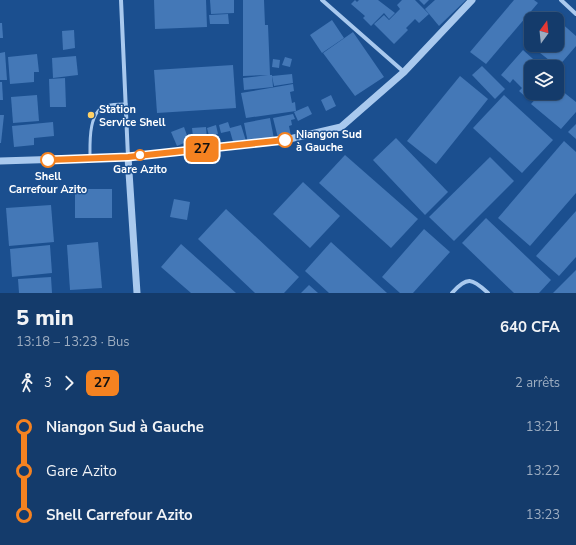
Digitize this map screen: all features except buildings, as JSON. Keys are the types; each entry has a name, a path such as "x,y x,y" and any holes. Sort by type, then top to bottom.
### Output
{"street":[{"path":"121,0 128,157 137,293"},
{"path":"322,0 404,72"},
{"path":"0,161 128,157 285,140 341,127 404,72 472,0"},
{"path":"561,0 576,14"},
{"path":"452,293 461,283 467,280 476,282 488,293"}],"lane":[{"path":"90,158 90,132 98,113 105,106 126,104"}],"bus line":[{"name":"27","path":"48,160 128,157 285,140"}],"place":[{"name":"Station Service Shell","path":"91,115"},
{"name":"Niangon Sud à Gauche","path":"285,140"},
{"name":"Gare Azito","path":"140,155"},
{"name":"Shell Carrefour Azito","path":"48,160"}]}
